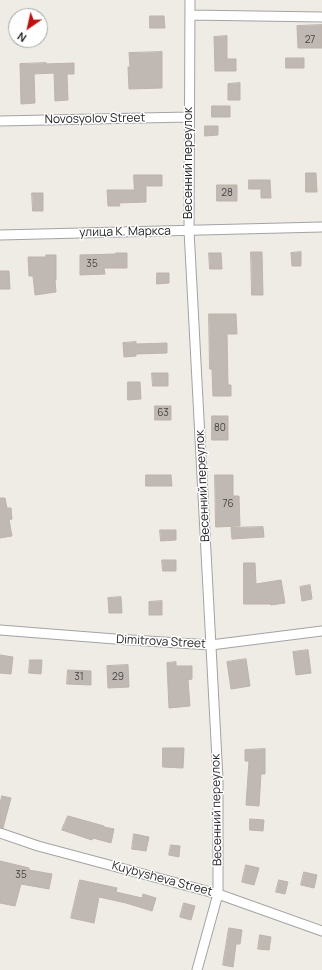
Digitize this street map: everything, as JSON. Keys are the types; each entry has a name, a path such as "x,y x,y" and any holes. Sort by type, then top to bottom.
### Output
{"street":[{"name":"Весенний переулок","path":"190,0 189,230 218,779 218,894 197,970"},
{"path":"190,16 322,17"},
{"name":"Novosyolov Street","path":"0,121 189,117"},
{"name":"улица К. Маркса","path":"0,235 322,227"},
{"name":"Dimitrova Street","path":"0,630 93,638 211,645 322,631"},
{"name":"Kuybysheva Street","path":"0,833 38,846 218,894 322,931"}],"building":[{"path":"150,16 164,16 165,28 150,28"},
{"path":"322,25 322,48 298,48 297,26"},
{"path":"227,36 227,59 236,59 236,71 215,71 214,37"},
{"path":"162,52 162,88 129,89 129,53"},
{"path":"286,58 304,58 304,68 286,68"},
{"path":"74,63 74,74 67,74 68,100 55,101 54,73 34,74 35,103 21,104 20,64"},
{"path":"240,83 240,100 228,100 228,84"},
{"path":"212,106 230,106 230,117 212,117"},
{"path":"205,126 218,126 218,135 205,136"},
{"path":"306,173 316,173 317,192 306,192"},
{"path":"134,175 162,175 162,186 146,186 146,202 119,203 120,206 108,206 107,190 134,190"},
{"path":"249,180 270,180 271,198 261,198 261,189 249,189"},
{"path":"217,185 237,185 237,201 217,201"},
{"path":"32,193 43,193 43,211 33,211"},
{"path":"251,252 262,252 263,295 252,295"},
{"path":"301,252 301,266 292,266 291,253"},
{"path":"127,253 127,268 104,268 105,274 80,275 80,255"},
{"path":"209,253 221,253 222,269 210,269"},
{"path":"46,255 56,255 56,292 35,295 33,276 29,276 28,257 46,257"},
{"path":"0,271 9,271 10,289 0,289"},
{"path":"157,273 169,273 169,283 157,284"},
{"path":"209,314 236,314 237,334 227,334 228,385 231,385 231,396 213,396 212,369 210,369"},
{"path":"136,342 136,344 167,343 167,353 136,354 136,356 124,357 123,343"},
{"path":"152,373 168,373 168,386 153,386"},
{"path":"128,382 140,382 141,399 128,400"},
{"path":"155,406 171,406 171,420 155,420"},
{"path":"212,416 228,416 228,440 212,440"},
{"path":"146,475 171,475 172,486 146,486"},
{"path":"215,475 233,475 233,496 239,496 240,526 216,527"},
{"path":"0,498 5,498 7,508 11,508 12,519 9,520 12,536 0,538"},
{"path":"263,527 264,537 232,539 231,528"},
{"path":"160,530 176,530 176,540 161,541"},
{"path":"162,560 176,560 176,571 163,571"},
{"path":"244,563 255,563 256,584 281,580 285,603 271,605 244,604"},
{"path":"310,585 312,599 302,601 300,587"},
{"path":"121,597 122,613 109,613 108,598"},
{"path":"162,601 162,615 149,615 149,602"},
{"path":"308,650 311,673 296,675 293,652"},
{"path":"0,655 13,657 11,674 0,673"},
{"path":"246,659 250,686 231,689 227,662"},
{"path":"30,660 42,660 41,674 29,673"},
{"path":"176,662 176,666 192,666 192,679 188,680 190,706 169,708 167,663"},
{"path":"128,665 129,687 108,688 107,666"},
{"path":"68,670 91,671 91,685 67,684"},
{"path":"163,748 184,748 183,768 163,767"},
{"path":"265,749 265,774 261,774 259,806 246,805 249,761 245,761 245,750"},
{"path":"2,796 11,798 3,828 0,827 0,805"},
{"path":"68,816 114,829 111,843 93,838 92,840 62,830"},
{"path":"250,819 264,820 263,831 250,830"},
{"path":"134,834 149,837 146,851 132,849"},
{"path":"171,845 180,846 179,857 169,855"},
{"path":"0,861 29,868 29,870 52,874 49,889 21,884 15,906 0,903"},
{"path":"246,865 259,868 254,885 242,882"},
{"path":"304,872 317,875 314,888 301,885"},
{"path":"80,880 117,888 116,892 142,898 143,894 156,898 152,911 99,897 94,923 71,918"},
{"path":"279,880 288,882 285,894 276,892"},
{"path":"184,903 195,906 191,920 180,917"},
{"path":"229,928 242,930 240,944 236,944 233,967 223,965"},
{"path":"260,935 271,937 269,950 258,949"}]}
